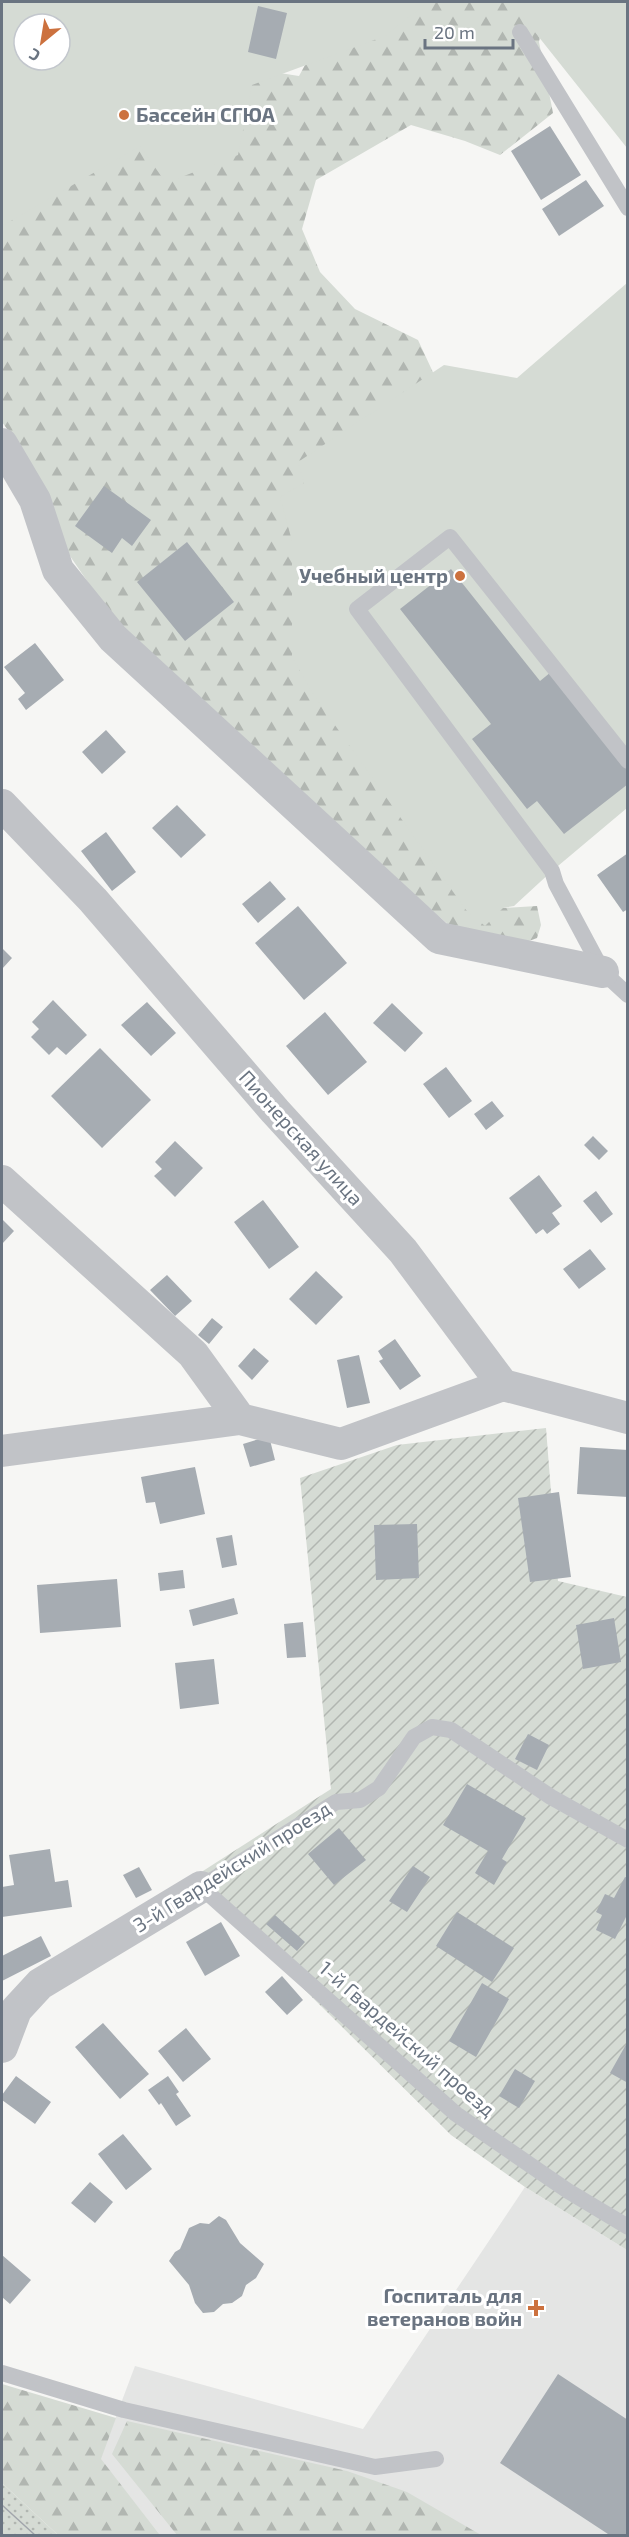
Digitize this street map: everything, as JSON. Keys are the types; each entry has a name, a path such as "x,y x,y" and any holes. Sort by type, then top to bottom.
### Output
{"street":[{"path":"2,444 35,500 58,570 113,638 439,938 603,972"},
{"name":"Пионерская улица","path":"2,805 93,900 275,1111 403,1251 503,1385"},
{"path":"2,1182 193,1354 240,1419"},
{"path":"2,1451 240,1419 341,1444 503,1385 627,1418"},
{"name":"3-й Гвардейский проезд","path":"2,2047 16,2010 40,1984 201,1887"}],"lane":[{"path":"520,32 627,208"},
{"path":"627,761 450,537 357,609 552,870 556,884 603,972 627,994"},
{"name":"3-й Гвардейский проезд","path":"201,1887 336,1802 360,1800 379,1788 414,1737 432,1727 451,1730 551,1797 627,1840"},
{"name":"1-й Гвардейский проезд","path":"201,1887 456,2114 568,2191 627,2227"},
{"path":"2,2373 124,2410 375,2467 436,2459"}],"shaded area":[{"name":"Госпиталь для ветеранов войн","path":"525,2187 627,2250 627,2535 160,2535 100,2459 135,2366 363,2429"}],"green space":[{"path":"2,2 117,2 234,66 299,76 333,14 346,2 547,2 539,42 553,113 500,155 465,141 411,125 316,180 302,229 320,272 355,309 418,340 457,424 503,908 537,906 541,925 537,938 521,944 449,925 278,779 118,626 59,540 20,447 2,422"},
{"name":"Бассейн СГЮА","path":"2,2 428,2 385,36 252,85 238,155 166,183 140,146 2,226"},
{"path":"511,2 627,2 627,148"},
{"name":"Учебный центр","path":"627,283 627,808 514,906 503,908 485,926 466,910 315,697 292,657 292,541 280,497 304,483 298,462 444,365 517,378"},
{"path":"546,1428 558,1581 627,1597 627,2250 525,2187 451,2135 192,1878 331,1789 300,1478 397,1445"},
{"path":"2,2384 116,2418 101,2459 160,2535 58,2535 2,2483"},
{"path":"127,2421 347,2471 407,2492 481,2535 177,2535 112,2454"},
{"path":"2,2483 58,2535 2,2535"}],"building":[{"path":"258,6 287,13 276,59 248,52"},
{"path":"550,126 581,175 541,200 511,151"},
{"path":"586,180 604,206 559,236 542,209"},
{"path":"104,486 151,520 132,546 122,538 112,553 75,526"},
{"path":"187,542 234,602 185,641 137,582"},
{"path":"451,569 540,681 551,672 628,769 628,784 564,834 537,801 527,809 472,739 491,724 400,609"},
{"path":"35,643 64,680 26,710 18,699 25,693 4,667"},
{"path":"106,730 126,752 102,774 82,752"},
{"path":"177,805 206,835 181,858 152,828"},
{"path":"106,832 136,872 112,891 81,851"},
{"path":"628,853 628,909 623,912 597,875"},
{"path":"270,881 286,899 258,923 242,904"},
{"path":"298,906 347,963 304,1000 255,943"},
{"path":"2,948 12,958 2,969"},
{"path":"53,1000 87,1035 66,1055 57,1047 49,1055 31,1037 39,1029 32,1022"},
{"path":"147,1002 176,1033 151,1056 121,1025"},
{"path":"392,1003 423,1033 405,1052 373,1023"},
{"path":"325,1012 367,1062 328,1095 286,1046"},
{"path":"100,1048 151,1100 102,1148 51,1096"},
{"path":"446,1067 472,1101 449,1118 423,1084"},
{"path":"492,1101 504,1116 486,1130 474,1114"},
{"path":"593,1136 608,1151 599,1160 584,1145"},
{"path":"175,1141 203,1168 175,1197 154,1176 162,1169 155,1162"},
{"path":"539,1175 562,1206 552,1213 560,1224 547,1234 543,1229 536,1234 509,1198"},
{"path":"596,1191 613,1214 601,1223 583,1201"},
{"path":"263,1200 299,1247 269,1269 234,1222"},
{"path":"2,1219 14,1231 2,1244"},
{"path":"590,1249 606,1269 579,1289 563,1269"},
{"path":"316,1271 343,1297 316,1325 289,1299"},
{"path":"167,1275 192,1301 175,1316 150,1290"},
{"path":"212,1318 223,1327 209,1344 198,1335"},
{"path":"395,1339 421,1376 400,1390 379,1361 383,1359 378,1351"},
{"path":"254,1348 269,1361 252,1380 238,1366"},
{"path":"359,1355 370,1403 347,1408 337,1360"},
{"path":"269,1436 275,1460 250,1467 243,1444"},
{"path":"580,1447 628,1450 628,1497 577,1494"},
{"path":"195,1467 205,1514 160,1524 155,1502 146,1503 141,1477"},
{"path":"559,1492 571,1577 530,1582 518,1498"},
{"path":"417,1524 419,1578 376,1580 374,1525"},
{"path":"232,1535 237,1565 222,1568 216,1538"},
{"path":"183,1570 185,1588 160,1591 158,1573"},
{"path":"117,1579 121,1627 40,1633 37,1585"},
{"path":"234,1598 238,1614 193,1626 189,1610"},
{"path":"614,1618 621,1662 583,1669 576,1625"},
{"path":"303,1622 306,1657 287,1658 284,1624"},
{"path":"214,1659 219,1704 180,1709 175,1663"},
{"path":"528,1734 549,1745 537,1770 515,1759"},
{"path":"467,1784 526,1818 502,1859 507,1862 494,1885 475,1873 488,1851 443,1825"},
{"path":"339,1828 366,1860 334,1885 308,1854"},
{"path":"50,1849 55,1882 68,1880 72,1907 2,1917 2,1887 14,1885 9,1855"},
{"path":"413,1866 430,1877 407,1912 389,1901"},
{"path":"139,1867 152,1890 136,1898 123,1875"},
{"path":"625,1877 628,1878 628,1913 615,1939 596,1930 602,1915 596,1912 605,1894 614,1898"},
{"path":"457,1912 514,1948 492,1982 436,1946"},
{"path":"275,1915 305,1942 297,1951 266,1924"},
{"path":"221,1922 240,1956 205,1976 186,1942"},
{"path":"41,1936 51,1956 2,1981 2,1956"},
{"path":"282,1976 303,2000 287,2015 265,1992"},
{"path":"482,1983 509,1999 476,2057 449,2041"},
{"path":"103,2023 149,2074 120,2099 75,2047"},
{"path":"186,2028 211,2059 183,2082 158,2051"},
{"path":"628,2041 628,2083 610,2073"},
{"path":"515,2069 535,2081 519,2108 499,2096"},
{"path":"16,2076 51,2102 35,2124 2,2100 2,2095"},
{"path":"168,2076 179,2092 176,2094 191,2116 176,2126 161,2103 159,2105 148,2090"},
{"path":"123,2134 152,2169 126,2190 98,2154"},
{"path":"90,2182 113,2202 95,2223 71,2203"},
{"path":"219,2216 226,2220 240,2243 264,2264 256,2278 246,2285 242,2296 232,2303 223,2304 214,2312 203,2313 195,2303 189,2285 169,2261 180,2249 189,2228 200,2223 209,2224"},
{"path":"2,2255 31,2280 10,2304 2,2297"},
{"path":"558,2374 628,2420 628,2536 611,2536 500,2463"}],"tram line":[{"path":"2,2505 36,2536"}],"place":[{"name":"Бассейн СГЮА","path":"124,115"},
{"name":"Учебный центр","path":"460,576"},
{"name":"Госпиталь для ветеранов войн","path":"536,2308"}]}
